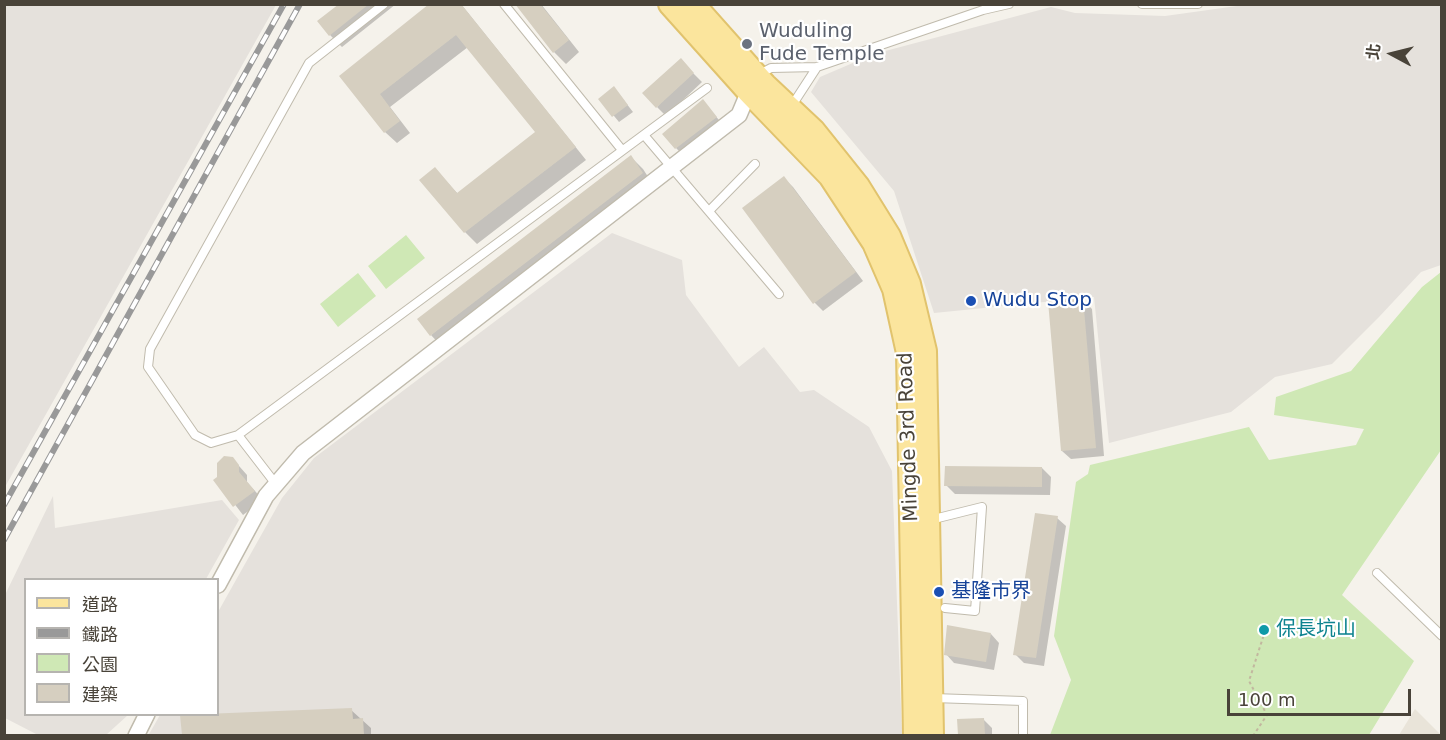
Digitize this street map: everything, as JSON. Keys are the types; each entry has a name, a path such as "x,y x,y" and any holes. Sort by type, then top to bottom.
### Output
{"main road":[{"name":"Mingde 3rd Road","path":"670,4 781,111 830,176 874,243 894,290 908,353 921,520 932,735"},
{"name":"Mingde 3rd Road","path":"693,4 752,83"},
{"name":"Mingde 3rd Road","path":"915,735 921,520"}],"street":[{"path":"739,116 752,83"},
{"path":"219,583 266,496 303,453 739,116 781,111"},
{"path":"136,735 146,716"}],"lane":[{"path":"384,4 309,63 150,350 148,367 195,435 211,443 238,435 707,88"},
{"path":"504,4 622,150"},
{"path":"752,83 771,68 817,67 983,10 1009,4"},
{"path":"1142,4 1198,4"},
{"path":"781,111 817,67"},
{"path":"644,135 779,294"},
{"path":"709,211 755,164"},
{"path":"238,435 275,483"},
{"path":"921,520 982,507 975,611 945,608"},
{"path":"1377,573 1442,636"},
{"path":"931,698 1023,700 1023,735"}],"path":[{"path":"1253,735 1267,715 1249,681 1266,628"}],"shaded area":[{"path":"4,5 276,5 5,487"},
{"path":"1244,5 1441,5 1441,265 1421,272 1332,364 1275,377 1231,412 1109,443 1094,297 934,313 894,191 811,92 820,77 874,54 1051,7 1075,13 1165,16"},
{"path":"612,233 682,260 686,295 739,367 764,347 800,392 814,390 869,427 892,471 902,735 148,736 159,716 219,716 219,610 282,498 314,458"},
{"path":"53,496 55,528 222,500 239,520 207,578 24,578 24,716 127,716 106,735 38,735 5,718 5,595"},
{"path":"1415,709 1441,735 1399,735"}],"green space":[{"path":"406,235 425,258 386,289 368,266"},
{"path":"1441,272 1441,450 1342,595 1414,661 1369,735 1050,735 1071,680 1054,636 1076,482 1088,474 1090,465 1249,427 1269,460 1356,445 1364,429 1274,415 1276,397 1351,371 1422,287"},
{"path":"358,273 376,296 338,327 320,304"}],"building":[{"path":"339,4 369,4 329,36 317,21"},
{"path":"429,4 461,4 576,147 464,233 419,180 435,167 457,193 535,132 456,35 380,94 400,121 384,133 339,76"},
{"path":"515,4 540,4 569,40 553,53"},
{"path":"681,58 694,73 656,108 642,93"},
{"path":"614,86 628,105 612,117 598,99"},
{"path":"703,99 717,117 675,149 662,134"},
{"path":"631,155 643,173 430,336 417,319"},
{"path":"784,176 856,272 813,304 742,208"},
{"path":"1083,298 1096,448 1061,451 1048,301"},
{"path":"224,456 233,457 239,465 239,472 255,491 233,507 213,480 217,477 217,463"},
{"path":"945,466 1042,467 1042,487 944,486"},
{"path":"1035,513 1058,516 1036,658 1013,655"},
{"path":"947,625 991,633 986,662 944,655"},
{"path":"352,708 353,719 363,718 364,735 182,735 180,716 219,716 219,713"},
{"path":"984,718 985,735 958,735 957,719"}],"railway":[{"path":"4,505 284,4"},
{"path":"4,540 300,4"}],"place":[{"name":"Wuduling Fude Temple","path":"747,44"},
{"name":"Wudu Stop","path":"971,301"},
{"name":"基隆市界","path":"939,592"},
{"name":"保長坑山","path":"1264,630"}]}
